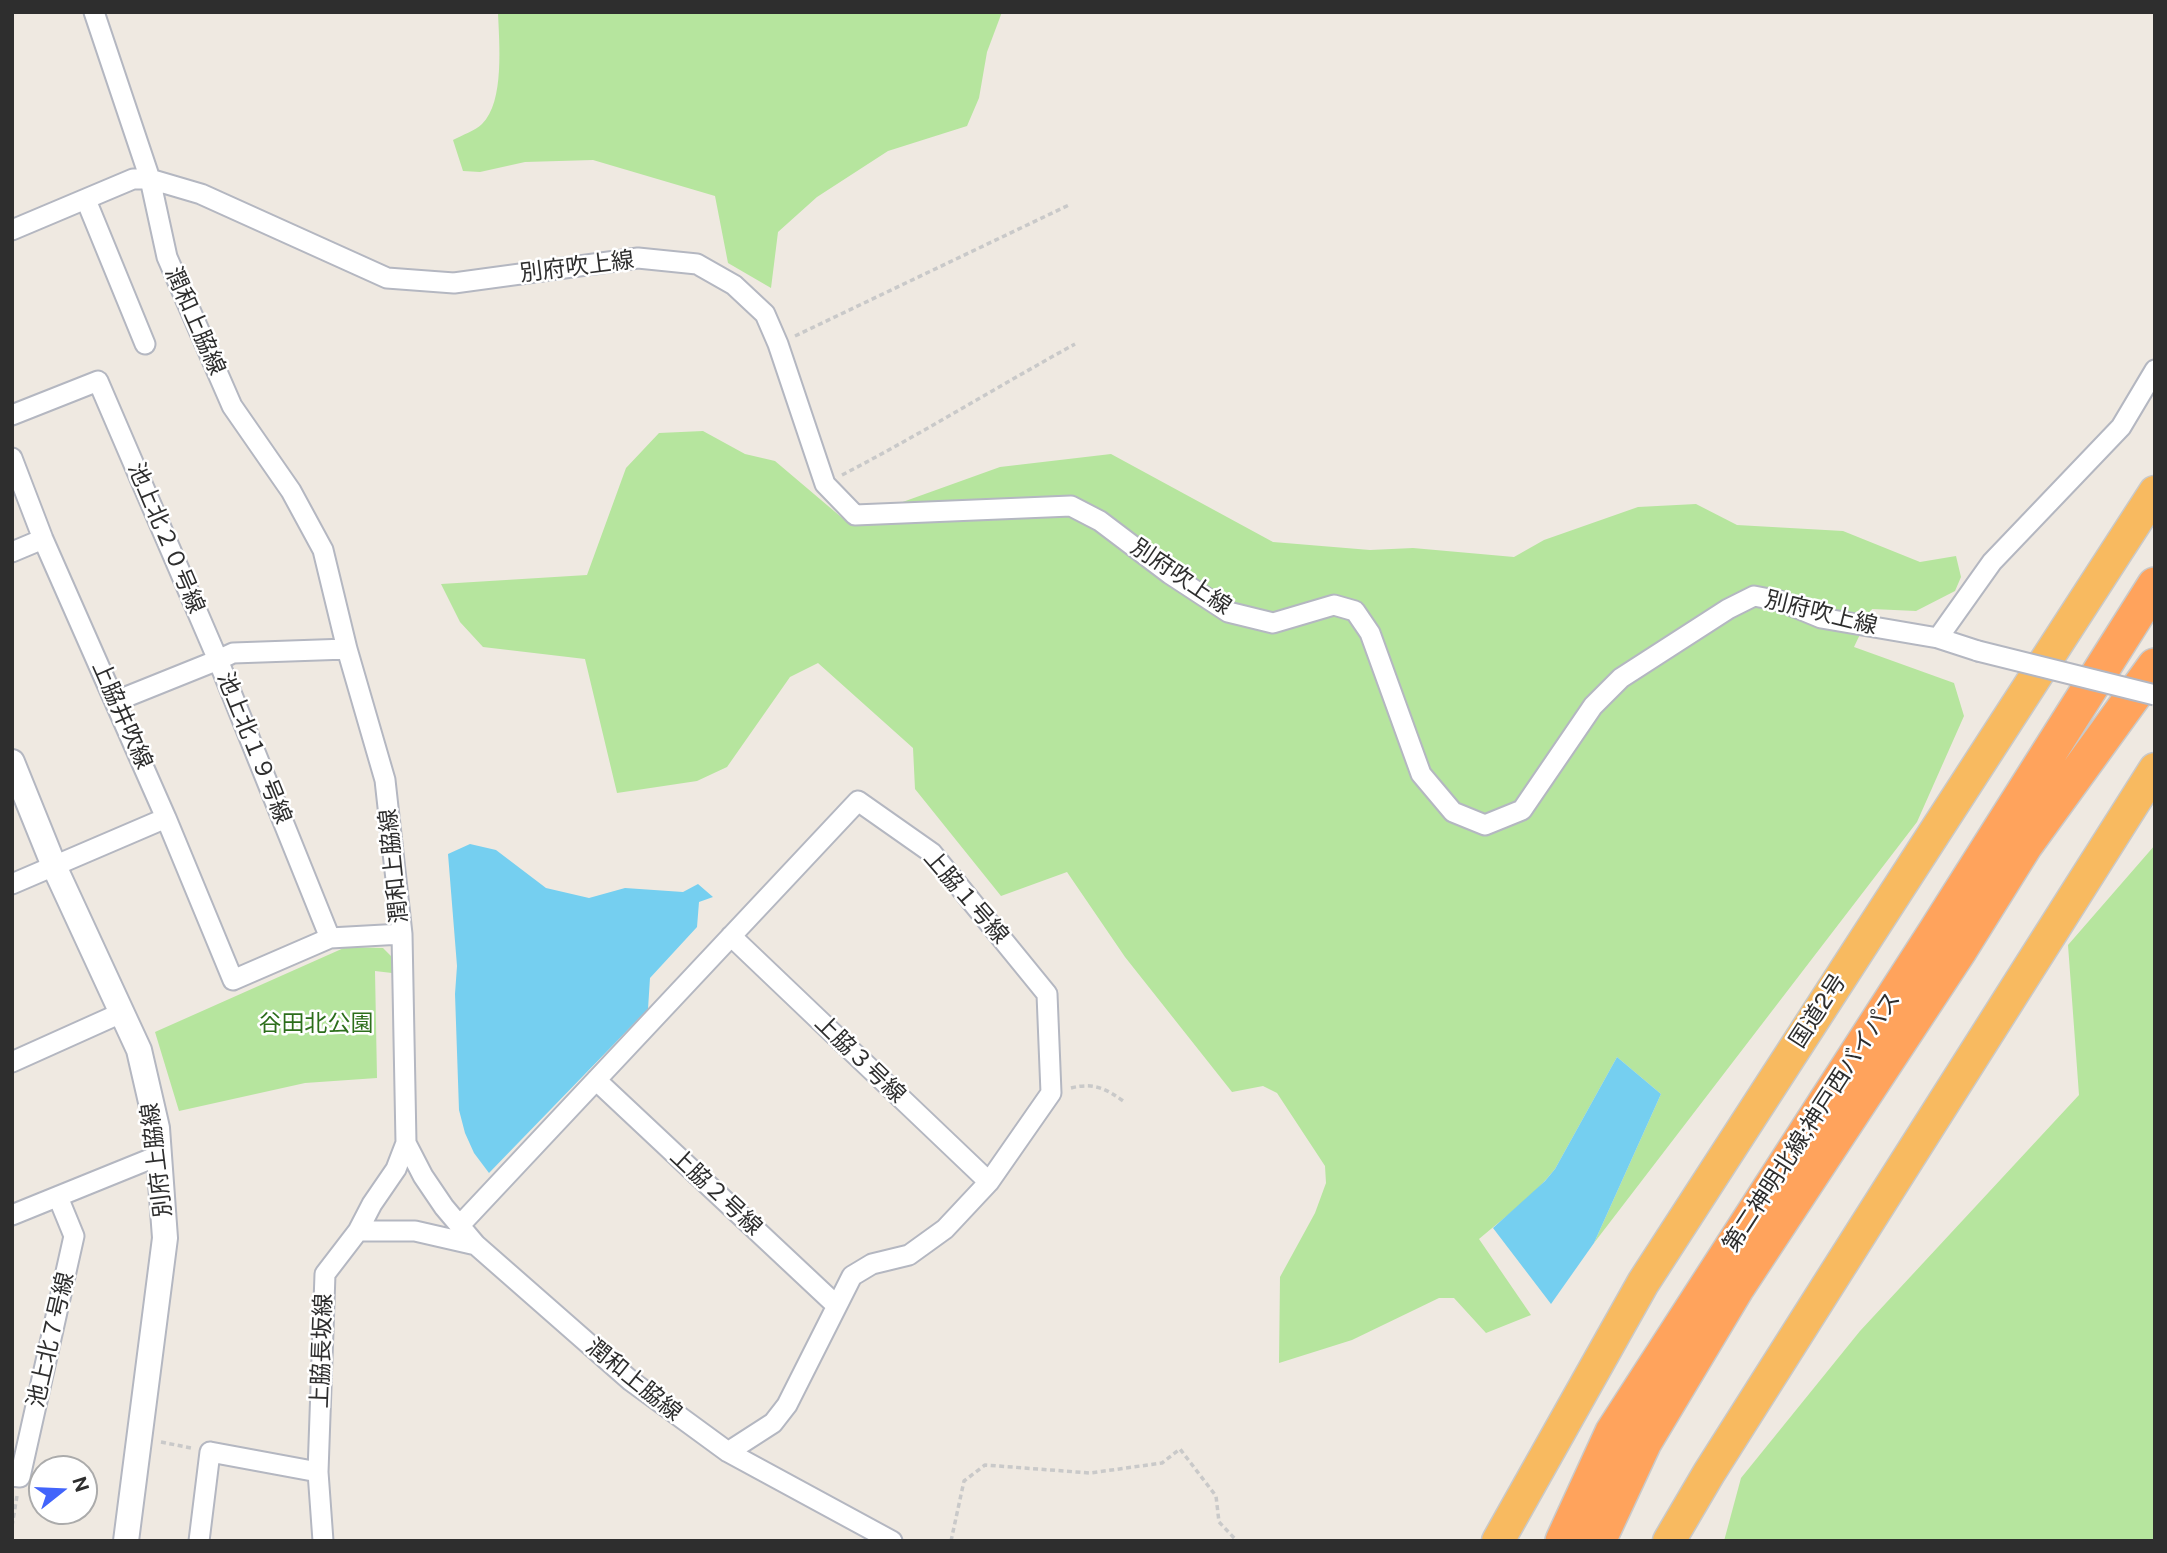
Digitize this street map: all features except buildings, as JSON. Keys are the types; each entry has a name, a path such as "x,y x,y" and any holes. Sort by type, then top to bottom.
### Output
{"highway":[{"name":"国道2号","path":"1498,1541 1643,1283 2155,492"},
{"name":"第二神明北線;神戸西バイパス","path":"1563,1541 1613,1432 1928,945 2155,585"},
{"name":"第二神明北線;神戸西バイパス","path":"1598,1541 1644,1442 1737,1287 2025,845 2155,666"},
{"path":"1669,1541 1709,1473 2155,769"}],"street":[{"name":"潤和上脇線","path":"93,12 150,179 167,257 232,406 291,491 323,550 347,649 385,780 402,934 406,1143 423,1176 444,1207 476,1245 631,1381 728,1452 892,1541"},
{"path":"12,230 132,180 150,179"},
{"name":"別府吹上線","path":"150,179 201,194 387,278 454,283 638,258 697,264 734,285 765,314 778,344 825,484 855,514 1071,506 1101,522 1170,574 1228,612 1273,624 1334,605 1355,611 1370,633 1421,775 1453,812 1485,825 1522,810 1593,706 1621,678 1728,609 1754,596 1780,601 1821,618 1938,638 1978,651 2155,695"},
{"path":"86,200 145,344"},
{"path":"1938,638 1992,562 2121,427 2155,370"},
{"name":"池上北２０号線","path":"12,415 98,381 218,660"},
{"name":"上脇井吹線","path":"12,458 43,539 116,701 233,980 330,938"},
{"path":"12,552 43,539"},
{"path":"218,660 233,653 347,649"},
{"name":"池上北１９号線","path":"116,701 218,660 330,938"},
{"name":"別府上脇線","path":"12,762 54,866 139,1050 158,1128 165,1238 126,1541"},
{"name":"上脇１号線","path":"461,1224 858,801 932,853 1047,993 1051,1093"},
{"path":"12,884 166,818"},
{"path":"330,938 402,934"},
{"name":"上脇３号線","path":"731,936 989,1182"},
{"path":"12,1062 121,1013"},
{"name":"上脇２号線","path":"596,1080 836,1305"},
{"path":"728,1452 773,1423 787,1405 852,1276 872,1264 909,1255 945,1229 989,1182 1051,1093"},
{"name":"上脇長坂線","path":"323,1541 318,1472 325,1274 358,1231 396,1168 406,1143"},
{"path":"12,1215 160,1155"},
{"name":"池上北７号線","path":"16,1477 74,1236 58,1197"},
{"path":"358,1231 415,1231 476,1245"},
{"path":"200,1541 210,1452 318,1472"}],"path":[{"path":"778,344 1071,204"},
{"path":"825,484 1075,344"},
{"path":"1051,1093 1086,1084 1109,1091 1126,1103"},
{"path":"153,1440 210,1452"},
{"path":"951,1541 964,1481 985,1465 1090,1473 1162,1462 1180,1449 1216,1496 1219,1522 1237,1541"},
{"path":"12,1526 16,1477"}],"green space":[{"path":"498,12 1002,12 987,52 979,98 967,126 888,151 817,197 778,232 771,288 728,263 715,196 593,160 525,162 480,172 463,171 453,140 482,124 494,101 499,71"},
{"path":"703,431 745,454 775,461 847,522 1000,467 1111,454 1273,542 1370,550 1413,548 1514,557 1544,540 1638,507 1696,504 1737,525 1843,531 1920,562 1956,556 1961,577 1955,591 1916,611 1872,609 1854,647 1954,683 1964,716 1917,822 1594,1243 1661,1094 1617,1057 1555,1169 1529,1197 1479,1239 1531,1315 1486,1333 1454,1298 1439,1298 1352,1340 1279,1363 1280,1277 1315,1213 1326,1183 1325,1166 1277,1093 1263,1086 1232,1092 1125,957 1067,872 1001,896 915,789 913,748 818,663 790,677 727,767 697,781 617,793 585,659 483,647 460,622 441,584 587,575 626,468 659,433"},
{"path":"2155,845 2155,1541 1724,1541 1741,1478 1860,1331 2079,1095 2068,945"},
{"name":"谷田北公園","path":"346,947 383,948 392,957 392,973 375,971 377,1078 305,1083 179,1111 155,1032"}],"water":[{"path":"470,844 496,850 546,888 589,898 625,888 683,892 698,884 713,897 699,902 697,927 650,978 648,1009 489,1173 474,1153 459,1110 455,994 457,966 448,854"},
{"path":"1617,1057 1661,1094 1594,1243 1551,1304 1493,1228 1555,1169"}]}
